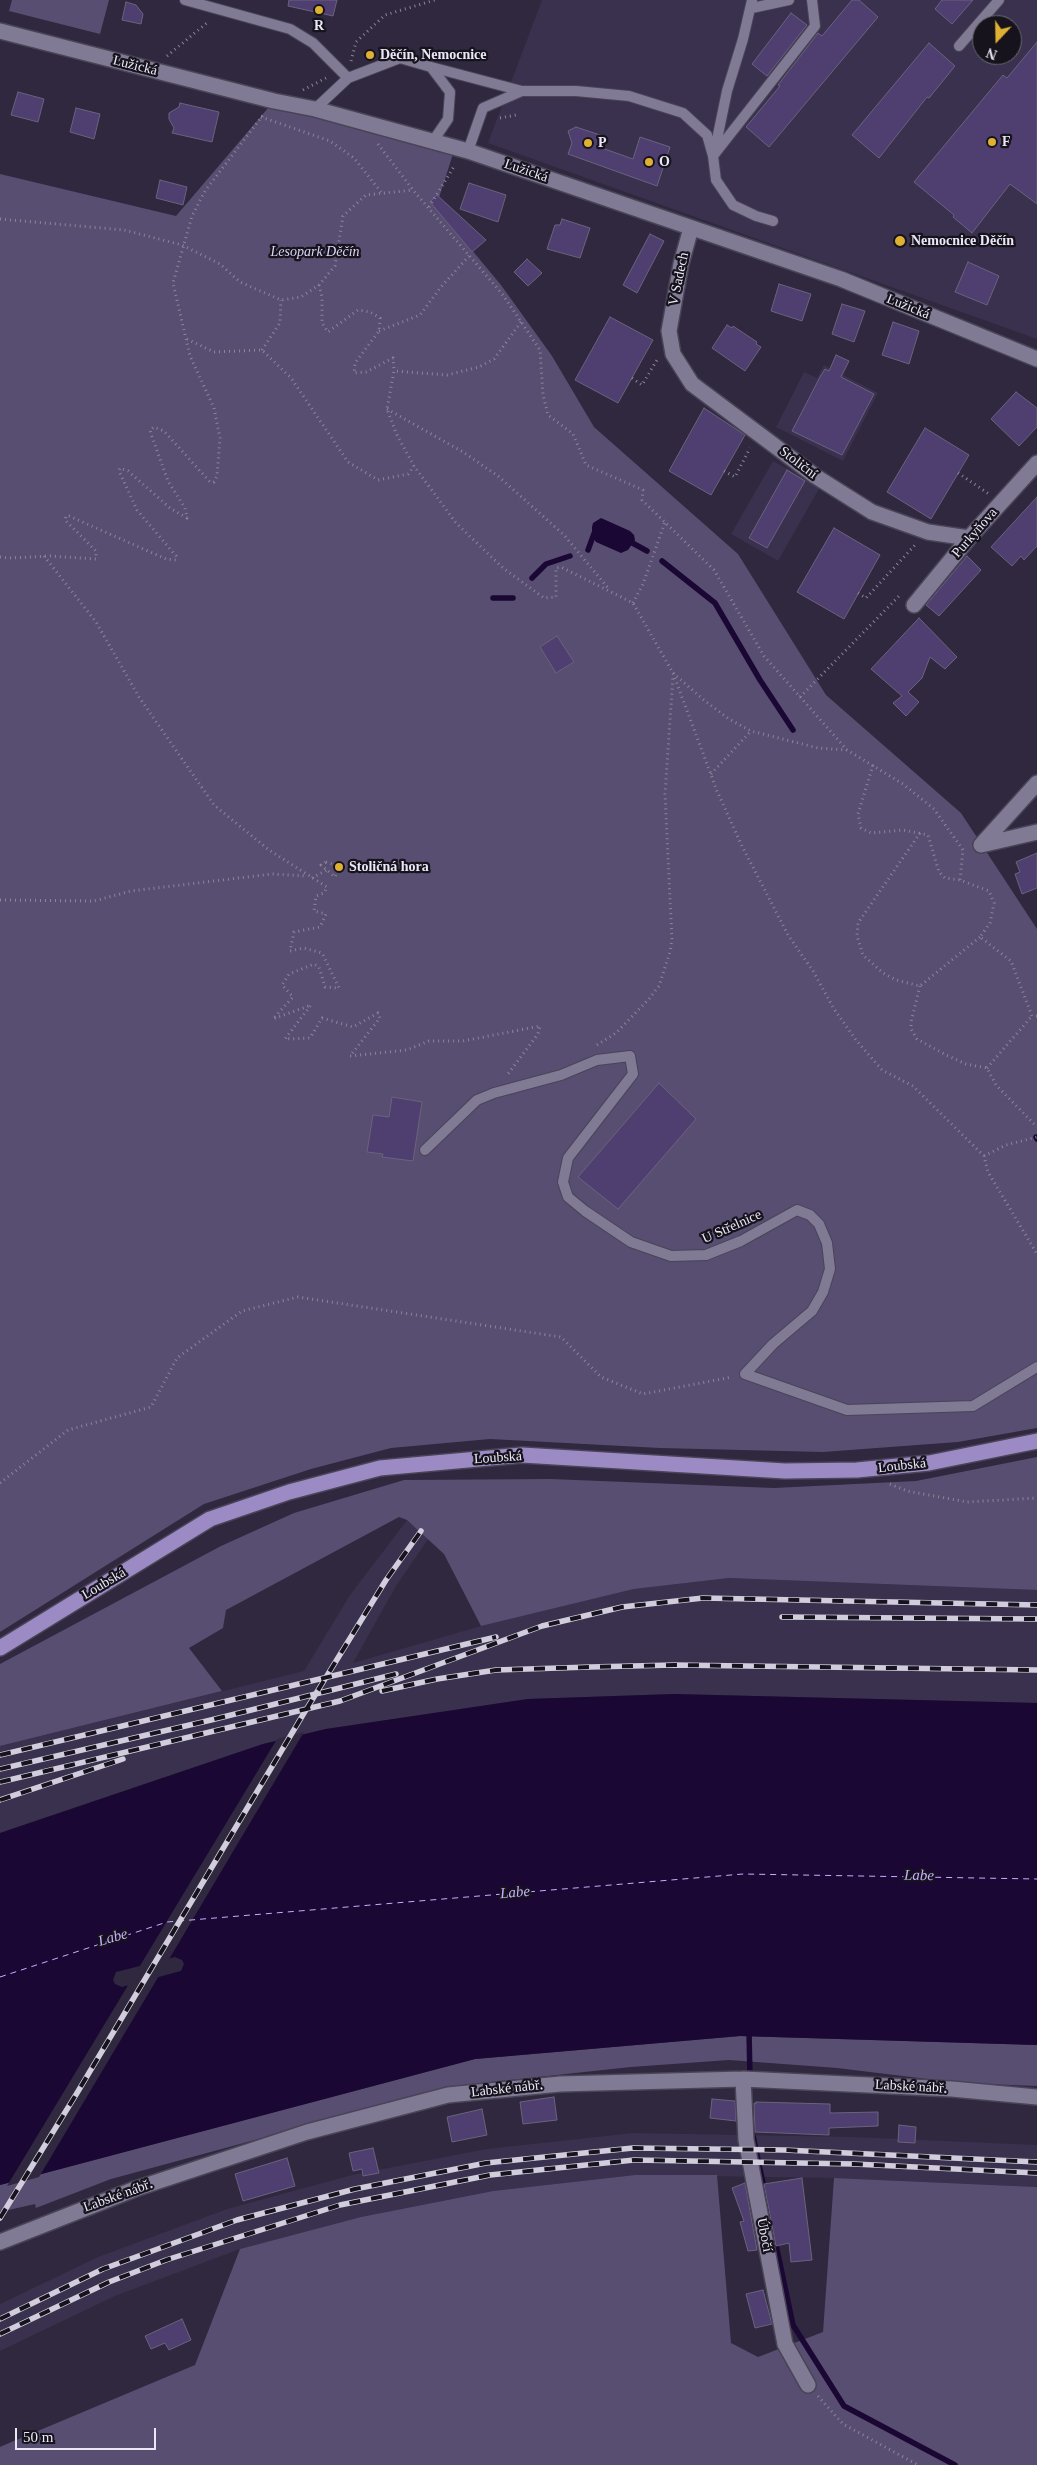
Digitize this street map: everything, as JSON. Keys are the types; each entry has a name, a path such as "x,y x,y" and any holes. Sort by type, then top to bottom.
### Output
{"main road":[{"name":"Loubská","path":"0,1648 210,1520 289,1492 380,1468 522,1455 785,1471 857,1470 929,1463 1037,1441"}],"street":[{"name":"Lužická","path":"0,31 274,101 315,109 467,150 841,279 1037,359"},
{"name":"V Sadech","path":"670,339 681,264 692,228"},
{"name":"Stoliční","path":"670,339 673,354 692,384 815,476 872,512 928,532 969,538"},
{"name":"Purkyňova","path":"918,600 969,538 1037,463"},
{"path":"1037,783 981,845 1037,832"},
{"name":"Labské nábř.","path":"0,2242 135,2189 307,2132 448,2095 560,2084 743,2079 952,2089 1037,2097"},
{"name":"Úbočí","path":"743,2079 746,2140 786,2344 808,2385"}],"lane":[{"path":"186,0 290,29 313,43 348,78"},
{"path":"713,156 727,91 752,4 789,0"},
{"path":"713,156 815,26 812,0"},
{"path":"959,46 999,0"},
{"path":"315,109 348,78 400,58 522,91 576,91 628,96 683,113 707,135 713,156 716,180 734,205 756,216 773,221"},
{"path":"431,67 450,92 448,119 433,141"},
{"path":"467,150 483,108 522,91"},
{"name":"U Střelnice","path":"425,1150 477,1100 494,1093 561,1075 598,1060 630,1056 633,1074 568,1158 562,1182 568,1197 585,1211 631,1242 671,1256 706,1255 741,1241 797,1210 810,1215 819,1224 827,1243 830,1269 823,1292 812,1311 773,1344 745,1374"},
{"path":"745,1374 847,1410 973,1406 1037,1367"}],"path":[{"path":"348,78 356,42 385,15 435,0"},
{"path":"162,60 222,10"},
{"path":"0,557 44,556 91,560 98,558 96,551 65,520 66,516 69,516 166,559 176,560 176,556 137,510 119,472 123,468 128,471 170,508 187,518 185,508 168,481 151,434 150,430 154,427 164,431 210,482 214,482 217,476 220,438 214,408 190,356 173,283 182,245 192,216 205,192 274,101"},
{"path":"261,117 330,141 354,158 381,193"},
{"path":"361,122 413,190 429,206 469,256 504,294 540,350 543,394 548,415 573,434 586,465 643,490 642,500 714,570 764,656 847,750 903,784 934,809 963,850 960,880"},
{"path":"429,206 467,150"},
{"path":"0,219 124,230 182,245 220,264 240,282 281,300 301,297 319,285 334,266 343,216 366,195 413,190"},
{"path":"469,256 440,287 420,315 379,331 355,363 354,373 366,372 393,358 394,371 387,409 396,432 414,466 456,523 503,568 544,598 553,599 556,597 556,568 561,567 633,603 673,673 711,774 742,846 784,927 813,971 834,1009 856,1040 882,1070 913,1086 984,1156 988,1172 1037,1254"},
{"path":"319,285 322,297 322,323 328,332 355,311 363,310 380,318 379,331"},
{"path":"262,350 280,323 281,300"},
{"path":"394,371 447,375 479,367 494,358 521,322"},
{"path":"186,339 214,352 262,350 291,378 348,462 378,480 408,474 414,466"},
{"path":"632,378 642,385 670,339"},
{"path":"387,409 463,452 498,476 564,535 608,589"},
{"path":"724,471 735,476 758,433"},
{"path":"958,473 1002,502"},
{"path":"633,603 643,584 665,522"},
{"path":"858,593 866,598 928,532"},
{"path":"44,556 96,622 139,697 214,805 269,850 306,876 327,887 324,893 316,896 314,911 326,914 320,927 294,932 290,951 304,948 322,953 339,988 325,987 319,967 314,964 289,974 282,985 293,997 273,1019 311,1005 286,1039 310,1038 322,1018 353,1027 378,1013 380,1018 350,1056 407,1050 429,1041 463,1041 540,1026 538,1034 494,1093"},
{"path":"800,697 900,595 915,593 918,600"},
{"path":"673,673 729,719 751,731 818,748 847,750"},
{"path":"594,1047 616,1033 649,999 659,986 670,952 672,940 665,794 673,673"},
{"path":"711,774 751,731"},
{"path":"873,765 858,814 861,828 871,833 903,830 928,835 939,872 945,878 960,880 989,891 994,903 990,923 980,937 920,986 911,1029 917,1039 953,1058 987,1068 996,1085 1037,1127"},
{"path":"920,833 858,923 856,936 863,955 883,973 896,980 920,986"},
{"path":"326,862 335,864 336,876 335,877 327,870 322,864 326,862"},
{"path":"311,878 327,870"},
{"path":"0,900 94,901 131,890 272,874 306,876"},
{"path":"980,937 1011,961 1032,1016"},
{"path":"987,1068 1032,1016 1037,1016"},
{"path":"984,1156 1006,1145 1037,1137"},
{"path":"0,1483 68,1430 151,1407 177,1358 242,1310 298,1297 561,1338 601,1376 643,1394 745,1374"},
{"path":"882,1481 907,1492 967,1502 1037,1498"},
{"path":"808,2385 843,2424 918,2465"}],"shaded area":[{"name":"Nemocnice Děčín","path":"542,0 1037,0 1037,339 488,143"},
{"path":"824,365 878,393 843,461 776,427 804,372 817,378"},
{"path":"773,461 820,487 778,561 731,534"},
{"path":"407,1520 429,1538 396,1586 353,1663 481,1626 634,1589 729,1578 1037,1590 1037,1703 674,1694 528,1699 326,1729 263,1744 0,1833 0,1746 304,1671 350,1595"},
{"path":"633,2133 855,2137 1037,2145 1037,2187 834,2178 635,2175 493,2191 361,2217 240,2249 115,2296 0,2351 0,2304 98,2257 227,2209 352,2175 486,2149"}],"green space":[{"path":"12,0 109,0 100,34 9,11"},
{"name":"Lesopark Děčín","path":"274,101 453,154 436,207 501,285 552,356 594,427 738,554 826,695 961,813 1037,929 1037,1428 958,1442 823,1452 660,1448 490,1439 391,1448 311,1469 204,1504 0,1632 0,174 176,216"},
{"path":"1037,1457 1037,1590 729,1578 634,1589 481,1626 444,1554 407,1520 399,1517 226,1610 223,1628 189,1648 222,1691 0,1746 0,1664 221,1546 294,1513 404,1480 551,1479 774,1488 916,1481"},
{"path":"740,2036 1037,2045 1037,2086 960,2083 837,2068 729,2060 631,2067 454,2086 111,2179 36,2208 35,2204 0,2212 0,2185 475,2059"},
{"path":"635,2175 717,2175 731,2343 758,2357 823,2332 834,2178 1037,2187 1037,2465 0,2465 0,2447 195,2365 240,2249 361,2217 493,2191"}],"water":[{"path":"601,518 630,531 634,535 635,540 628,550 621,553 596,542 592,536 592,527 593,523"},
{"name":"Labe","path":"674,1694 1037,1703 1037,2045 740,2036 475,2059 0,2185 0,1833 263,1744 326,1729 528,1699","holes":["175,1957 182,1960 184,1964 181,1971 122,1987 115,1984 113,1980 116,1972"]}],"pier":[{"path":"304,1732 168,1961 138,1969 277,1739"},
{"path":"160,1974 39,2177 7,2186 130,1982"}],"building":[{"name":"R","path":"289,0 337,0 333,16 288,6"},
{"path":"852,0 859,0 878,17 769,147 746,127 780,86 778,85 818,33 822,36"},
{"path":"942,0 973,0 952,24 935,9"},
{"path":"126,2 136,5 143,14 141,24 122,20"},
{"path":"791,13 807,25 767,76 752,64"},
{"name":"F","path":"1037,42 1037,204 1010,184 972,233 953,217 954,215 914,182 1003,75 1007,78 1018,65 1022,65 1022,60"},
{"path":"929,43 955,66 929,98 927,97 879,158 852,135"},
{"path":"18,92 44,99 38,122 11,115"},
{"path":"180,103 219,112 212,142 172,133 174,128 169,119 169,113 179,107"},
{"path":"76,108 100,114 94,139 70,132"},
{"path":"576,127 606,137 602,148 633,159 640,137 670,147 657,186 568,154 572,143 568,131"},
{"path":"160,180 187,187 183,205 156,198"},
{"path":"469,183 506,195 498,222 460,209"},
{"path":"437,195 486,240 472,252 430,202"},
{"path":"562,219 590,228 580,258 547,249 555,225 560,225"},
{"path":"650,234 664,241 637,293 623,285"},
{"path":"527,259 542,273 528,286 514,272"},
{"path":"968,262 999,276 987,305 955,292"},
{"path":"779,284 811,294 802,321 771,311"},
{"path":"842,304 865,311 854,342 832,334"},
{"path":"610,317 653,340 618,403 575,380"},
{"path":"893,322 919,331 909,364 882,355"},
{"path":"727,325 732,328 733,326 757,342 756,344 761,347 745,371 712,348"},
{"path":"836,355 849,361 841,377 874,394 842,455 792,431 820,377 825,369 829,371"},
{"path":"1016,392 1037,408 1037,427 1019,446 991,419"},
{"path":"704,408 745,435 711,495 669,471"},
{"path":"925,428 969,455 931,519 887,492"},
{"path":"787,470 805,481 767,548 749,538"},
{"path":"1037,497 1037,546 1024,560 1021,556 1012,566 991,547"},
{"path":"834,528 880,555 844,619 797,592"},
{"path":"967,556 981,570 939,616 926,605"},
{"path":"919,618 957,657 945,669 930,657 922,678 908,692 919,702 906,716 893,703 902,696 871,669"},
{"path":"557,636 574,662 556,673 540,647"},
{"path":"1037,853 1037,888 1022,894 1015,874 1020,872 1016,862"},
{"path":"659,1083 696,1119 618,1209 578,1177"},
{"path":"392,1097 422,1102 413,1161 382,1157 383,1154 367,1152 373,1115 389,1117"},
{"path":"554,2097 557,2120 523,2124 520,2102"},
{"path":"712,2099 735,2101 736,2121 710,2118"},
{"path":"756,2102 830,2104 830,2113 878,2112 878,2126 829,2128 829,2135 755,2132 754,2103 756,2104"},
{"path":"482,2109 487,2135 452,2142 447,2117"},
{"path":"899,2125 916,2127 915,2143 898,2142"},
{"path":"373,2148 379,2173 363,2176 362,2169 353,2171 349,2153"},
{"path":"287,2158 295,2186 243,2201 235,2174"},
{"path":"802,2178 812,2260 791,2262 789,2243 776,2246 764,2184"},
{"path":"745,2183 757,2250 748,2251 740,2222 744,2221 732,2188"},
{"path":"763,2290 772,2324 755,2328 746,2294"},
{"path":"182,2319 191,2340 169,2350 165,2343 151,2349 145,2336"}],"waterway":[{"path":"588,550 595,531"},
{"path":"627,540 647,551"},
{"path":"532,578 546,564 570,556"},
{"path":"662,561 715,603 760,680 793,730"},
{"path":"493,598 513,598"},
{"path":"749,2031 750,2079"},
{"path":"753,2136 793,2325 844,2406 955,2465"}],"ferry route":[{"path":"0,1977 167,1922 743,1874 1037,1879"}],"railway":[{"path":"0,2218 77,2093 304,1713 386,1580 421,1531"},
{"path":"0,1782 340,1701 542,1626 622,1607 703,1598 1037,1605"},
{"path":"782,1617 1037,1619"},
{"path":"0,1755 496,1637"},
{"path":"382,1691 437,1679 496,1670 674,1665 1037,1670"},
{"path":"0,1769 211,1720 396,1674"},
{"path":"0,1800 123,1759"},
{"path":"0,2319 103,2269 237,2220 355,2189 486,2163 633,2148 784,2150 1037,2162"},
{"path":"0,2334 109,2282 166,2260 340,2205 490,2175 634,2160 854,2164 1037,2173"}],"place":[{"name":"R","path":"319,10"},
{"name":"Děčín, Nemocnice","path":"370,55"},
{"name":"F","path":"992,142"},
{"name":"P","path":"588,143"},
{"name":"O","path":"649,162"},
{"name":"Nemocnice Děčín","path":"900,241"},
{"name":"Stoličná hora","path":"339,867"}]}
